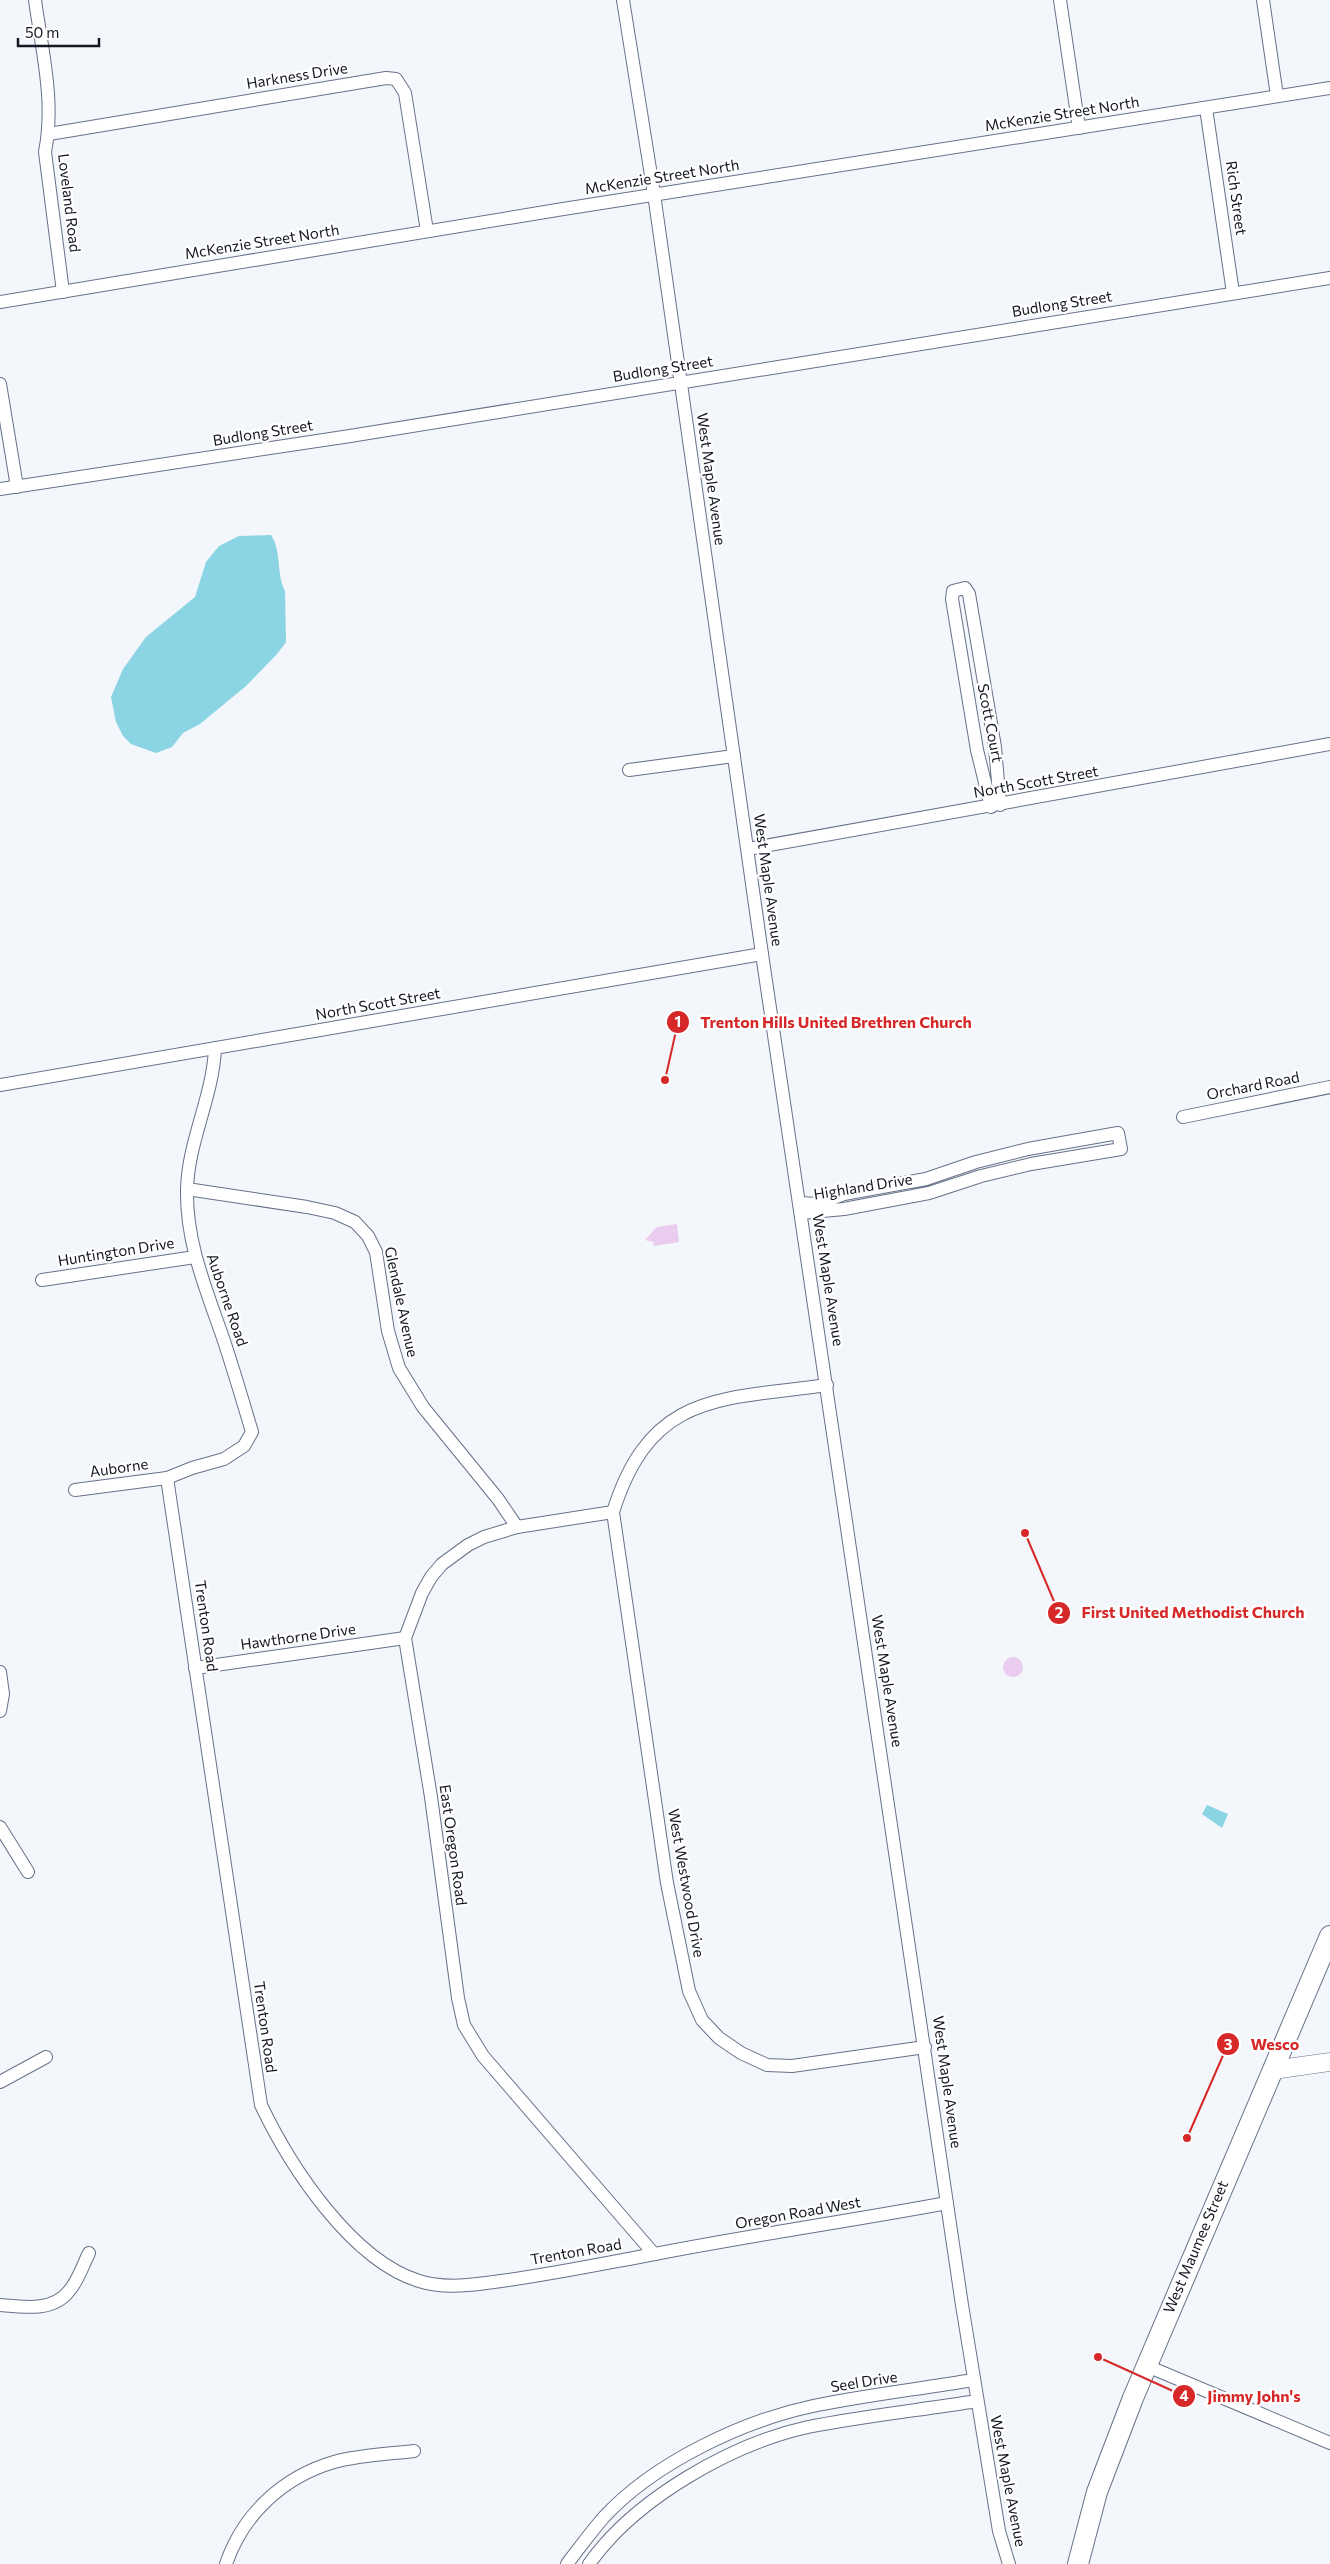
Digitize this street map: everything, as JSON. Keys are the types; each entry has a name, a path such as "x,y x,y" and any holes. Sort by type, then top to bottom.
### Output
{"main road":[{"name":"West Maumee Street","path":"1078,2564 1100,2485 1147,2366 1330,1936"}],"street":[{"name":"Loveland Road","path":"35,0 50,101 45,152 63,292"},
{"name":"West Maple Avenue","path":"624,0 682,382 762,954 973,2380 998,2531 1009,2564"},
{"path":"1060,0 1079,128"},
{"path":"1263,0 1277,96"},
{"name":"Harkness Drive","path":"48,134 386,78 396,79 405,93 427,231"},
{"name":"McKenzie Street North","path":"0,302 654,194 1330,88"},
{"name":"Rich Street","path":"1206,108 1233,294"},
{"name":"Budlong Street","path":"0,489 1330,278"},
{"path":"0,384 17,487"},
{"name":"Scott Court","path":"965,588 969,594 995,747 995,806 977,750 952,599 953,591 965,588"},
{"name":"Scott Court","path":"965,675 982,672"},
{"name":"North Scott Street","path":"748,850 1330,744"},
{"path":"630,770 734,756"},
{"name":"North Scott Street","path":"0,1085 762,954"},
{"name":"Auborne Road","path":"167,1478 192,1468 224,1459 244,1446 252,1432 244,1401 195,1257 190,1230 187,1189 193,1143 212,1078 215,1048"},
{"name":"Orchard Road","path":"1183,1117 1330,1087"},
{"name":"Highland Drive","path":"1118,1133 1121,1148 1031,1164 981,1176 929,1193 844,1209 800,1208 844,1194 926,1179 976,1162 1028,1149 1118,1133"},
{"path":"1028,1149 1031,1164"},
{"name":"Highland Drive","path":"926,1179 929,1193"},
{"name":"Glendale Avenue","path":"187,1189 317,1209 335,1213 355,1222 368,1236 376,1252 388,1332 399,1368 423,1407 498,1499 517,1527"},
{"name":"Huntington Drive","path":"42,1280 195,1257"},
{"path":"613,1512 621,1487 645,1445 660,1427 678,1415 710,1403 827,1385"},
{"name":"Auborne","path":"74,1490 167,1478"},
{"name":"Trenton Road","path":"167,1478 261,2105 277,2138 309,2187 338,2222 358,2242 396,2271 420,2282 446,2286 473,2285 561,2273 654,2254"},
{"name":"East Oregon Road","path":"613,1512 517,1527 484,1537 442,1564 422,1593 405,1638 431,1797 458,1998 464,2024 483,2056 654,2254"},
{"name":"West Westwood Drive","path":"613,1512 667,1883 690,1991 702,2020 726,2043 741,2053 768,2065 792,2066 925,2047"},
{"name":"Hawthorne Drive","path":"195,1668 405,1638"},
{"path":"0,1672 3,1694 0,1711"},
{"path":"0,1826 28,1872"},
{"path":"0,2082 46,2057"},
{"path":"1273,2070 1330,2062"},
{"name":"Oregon Road West","path":"654,2254 947,2204"},
{"path":"0,2305 42,2307 55,2301 69,2292 89,2253"},
{"path":"1147,2366 1330,2443"},
{"name":"Seel Drive","path":"567,2564 606,2516 640,2486 704,2445 761,2422 812,2406 973,2380"},
{"path":"589,2564 617,2532 645,2506 672,2486 734,2453 806,2428 977,2401"},
{"path":"761,2422 769,2440"},
{"path":"226,2564 231,2550 256,2509 273,2492 313,2470 334,2462 357,2457 414,2451"},
{"path":"587,2538 602,2549"}],"shaded area":[{"path":"677,1224 679,1242 654,1246 653,1242 645,1240 657,1227"},
{"path":"1013,1657 1020,1660 1023,1667 1020,1674 1013,1677 1006,1674 1003,1667 1006,1660"}],"water":[{"path":"271,535 277,549 282,584 285,591 286,642 246,686 200,724 183,733 172,747 156,753 131,744 123,736 116,722 111,697 123,669 146,637 195,597 206,562 219,546 239,536"},
{"path":"1207,1805 1228,1814 1222,1828 1202,1814"}],"place":[{"name":"Trenton Hills United Brethren Church","path":"665,1080"},
{"name":"First United Methodist Church","path":"1025,1533"},
{"name":"Wesco","path":"1187,2138"},
{"name":"Jimmy John's","path":"1098,2357"}]}
